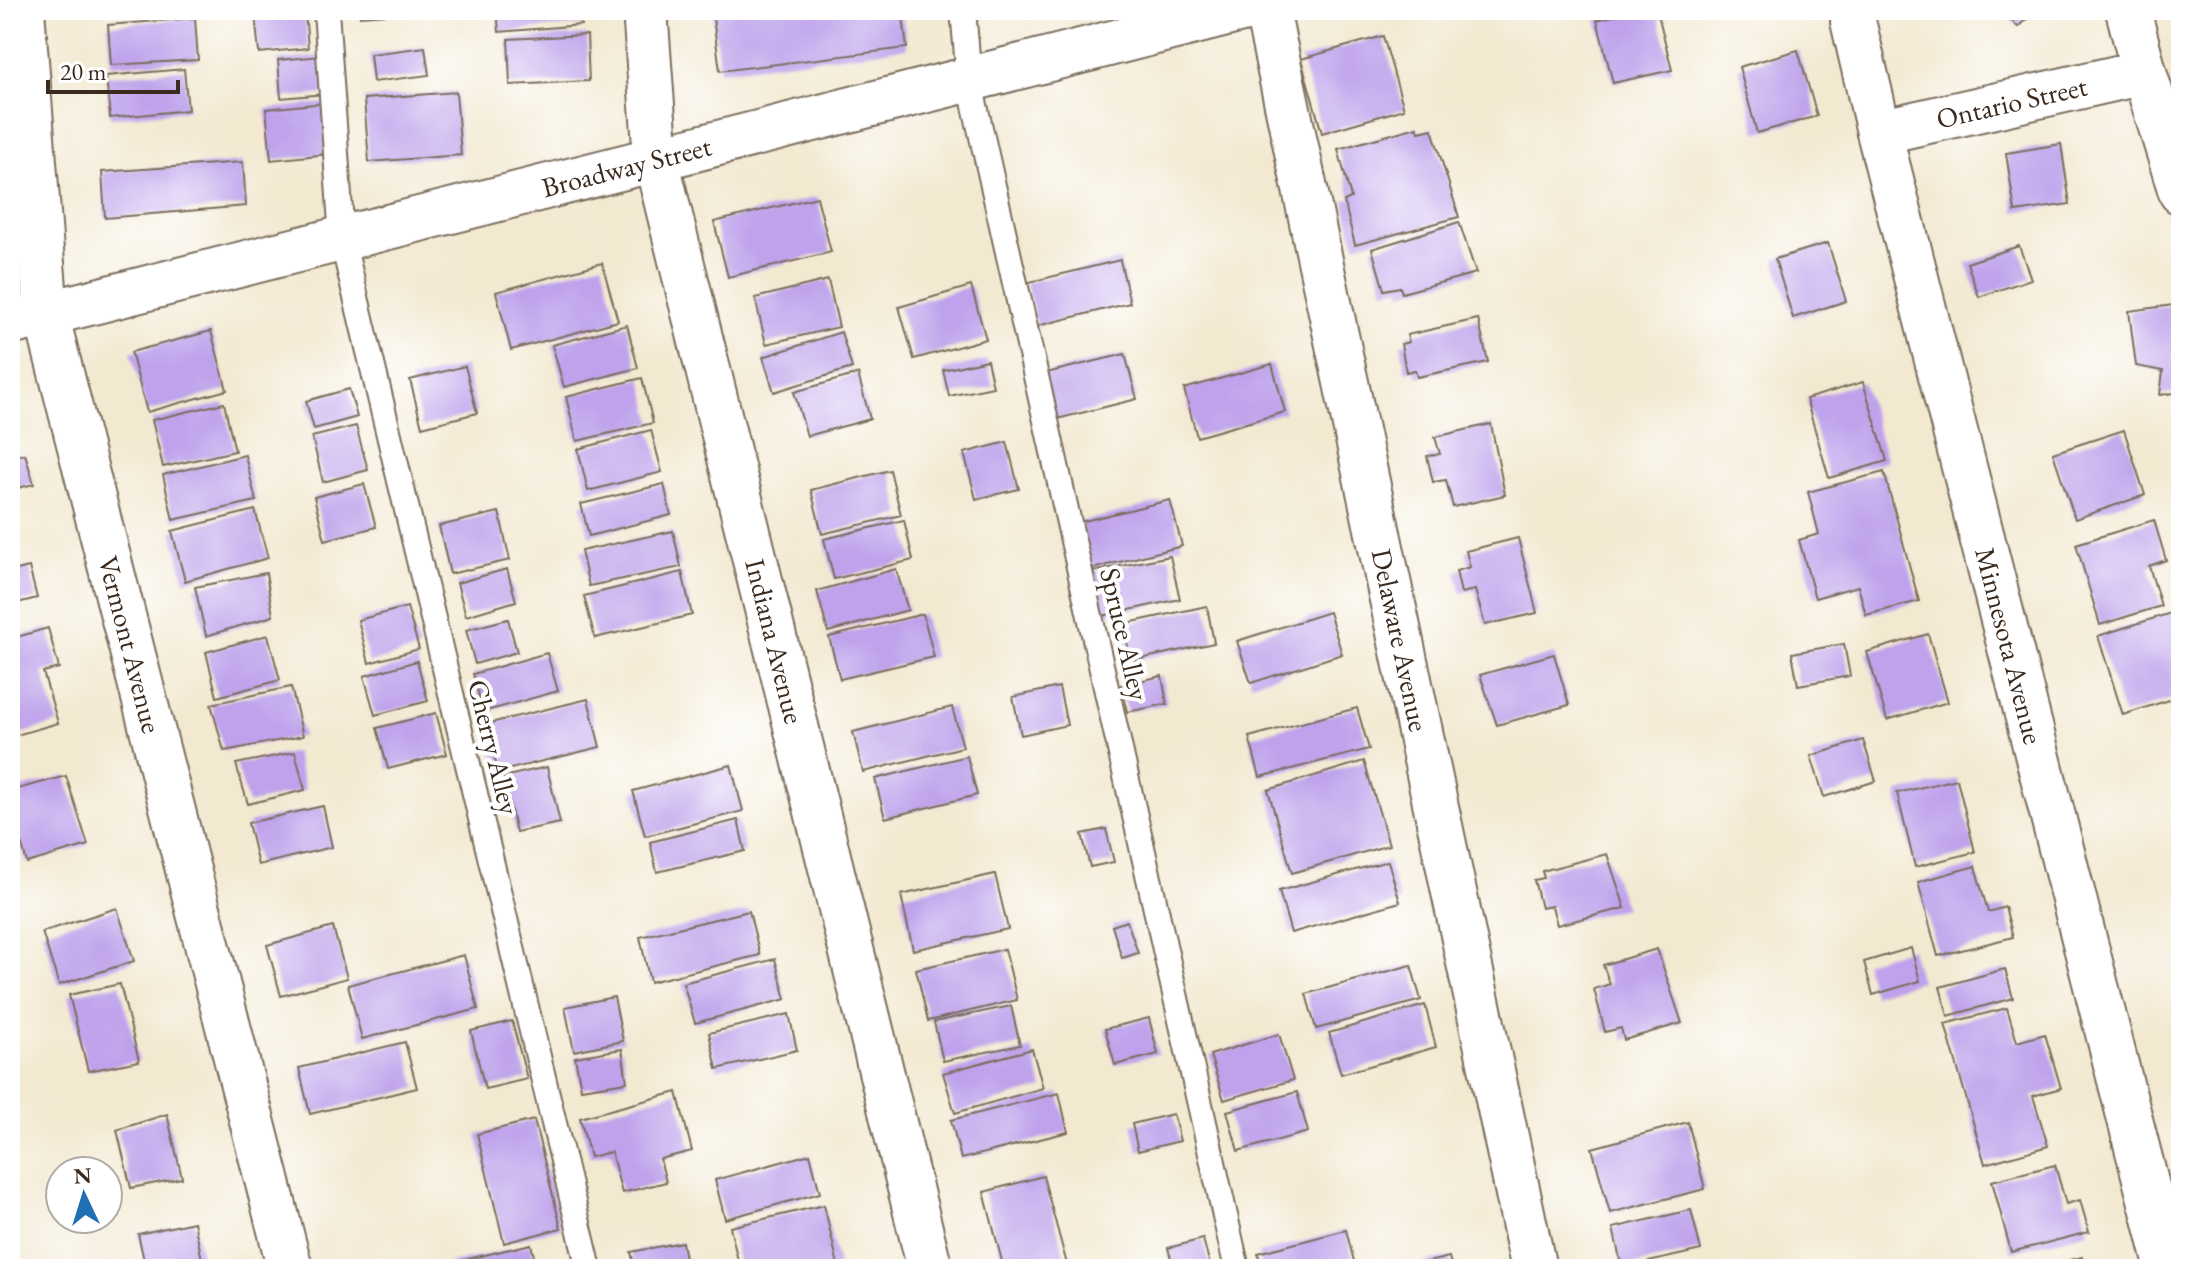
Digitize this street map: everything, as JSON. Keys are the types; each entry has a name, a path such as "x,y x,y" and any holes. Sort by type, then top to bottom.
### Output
{"street":[{"name":"Vermont Avenue","path":"22,10 28,319 290,1269"},
{"name":"Indiana Avenue","path":"645,10 656,159 930,1269"},
{"name":"Broadway Street","path":"28,319 1242,10"},
{"name":"Delaware Avenue","path":"1267,10 1534,1269"},
{"path":"2128,10 2181,192"},
{"name":"Minnesota Avenue","path":"1853,21 2168,1269"},
{"name":"Ontario Street","path":"1879,132 2144,72"}],"lane":[{"name":"Cherry Alley","path":"326,10 342,239 589,1269"},
{"name":"Spruce Alley","path":"963,10 969,79 1237,1269"}],"building":[{"path":"305,10 308,48 259,53 255,14"},
{"path":"359,10 412,10 413,12 360,16"},
{"path":"497,10 580,10 581,25 499,32"},
{"path":"712,10 902,10 907,48 720,71"},
{"path":"1636,10 1657,10 1672,70 1613,83 1597,20"},
{"path":"2001,10 2036,10 2018,27"},
{"path":"195,18 198,60 111,65 108,25"},
{"path":"587,35 589,81 510,85 508,39"},
{"path":"1383,36 1404,109 1322,133 1301,59"},
{"path":"425,47 429,75 373,82 370,54"},
{"path":"1798,50 1817,116 1757,133 1739,67"},
{"path":"322,56 325,94 281,98 278,60"},
{"path":"184,69 188,110 110,118 106,76"},
{"path":"456,92 461,155 369,162 364,99"},
{"path":"324,103 328,154 271,160 266,109"},
{"path":"1417,127 1419,132 1432,129 1459,217 1355,245 1344,201 1351,198 1338,149"},
{"path":"2061,144 2070,204 2015,212 2006,153"},
{"path":"243,162 246,206 105,218 102,172"},
{"path":"817,197 831,252 728,277 714,222"},
{"path":"1459,222 1476,273 1402,293 1400,287 1384,290 1372,249"},
{"path":"1828,243 1846,301 1793,318 1775,259"},
{"path":"2019,246 2031,279 1979,297 1967,263"},
{"path":"1120,260 1130,303 1037,326 1026,283"},
{"path":"602,263 618,321 511,350 496,292"},
{"path":"828,280 839,327 766,344 755,298"},
{"path":"971,286 986,339 914,359 899,307"},
{"path":"2181,304 2181,392 2160,395 2163,371 2136,366 2129,311"},
{"path":"1478,319 1488,362 1417,377 1415,370 1406,372 1401,344 1409,342 1407,335"},
{"path":"627,325 638,368 564,387 552,345"},
{"path":"211,331 227,390 147,412 131,352"},
{"path":"841,332 852,368 774,392 763,357"},
{"path":"1125,354 1137,399 1053,420 1042,374"},
{"path":"987,360 993,387 949,396 943,370"},
{"path":"1272,364 1285,412 1197,437 1184,389"},
{"path":"465,366 477,413 422,427 410,380"},
{"path":"858,374 870,419 807,436 794,392"},
{"path":"642,378 653,423 577,441 566,397"},
{"path":"1863,382 1887,461 1829,478 1806,399"},
{"path":"349,389 357,417 314,429 306,401"},
{"path":"224,403 235,451 163,467 152,420"},
{"path":"1491,424 1505,495 1453,507 1446,480 1433,482 1427,456 1440,454 1435,437"},
{"path":"356,426 368,470 323,482 312,437"},
{"path":"651,430 662,472 588,491 578,449"},
{"path":"2124,430 2145,495 2075,519 2053,453"},
{"path":"10,438 16,456 25,454 34,484 10,490"},
{"path":"1007,442 1019,489 976,499 964,453"},
{"path":"245,455 256,501 173,520 163,475"},
{"path":"890,470 901,515 822,534 811,490"},
{"path":"1884,472 1919,601 1866,615 1858,586 1815,598 1799,540 1819,534 1808,492"},
{"path":"364,484 376,527 325,540 314,497"},
{"path":"664,484 671,515 589,536 581,504"},
{"path":"1170,500 1182,546 1092,569 1080,522"},
{"path":"255,510 268,558 185,581 172,531"},
{"path":"499,512 510,560 450,574 439,526"},
{"path":"904,520 913,560 834,579 824,539"},
{"path":"2154,520 2166,560 2149,566 2161,606 2100,625 2076,544"},
{"path":"673,531 681,567 589,586 581,551"},
{"path":"1518,538 1537,613 1485,625 1475,590 1461,593 1456,571 1470,567 1466,551"},
{"path":"1170,556 1180,599 1097,617 1087,573"},
{"path":"11,561 13,571 29,567 37,598 10,605"},
{"path":"507,569 516,601 466,616 457,583"},
{"path":"896,569 908,610 828,632 817,591"},
{"path":"682,572 692,615 595,638 584,596"},
{"path":"266,573 273,616 206,636 195,587"},
{"path":"1207,606 1214,643 1131,661 1123,624"},
{"path":"407,607 419,649 369,663 358,620"},
{"path":"1329,612 1342,654 1251,683 1237,641"},
{"path":"2174,612 2181,636 2181,696 2123,715 2098,636"},
{"path":"923,614 934,657 840,679 829,637"},
{"path":"508,619 517,652 475,664 466,630"},
{"path":"48,628 59,668 43,672 58,723 10,737 10,639"},
{"path":"1928,634 1948,702 1887,720 1867,652"},
{"path":"268,635 280,680 217,697 206,652"},
{"path":"1844,644 1850,676 1798,685 1792,653"},
{"path":"547,653 558,691 483,712 473,674"},
{"path":"1554,654 1569,705 1497,725 1480,675"},
{"path":"417,661 428,701 375,715 364,676"},
{"path":"1162,676 1167,704 1127,712 1121,685"},
{"path":"291,687 303,736 224,751 211,704"},
{"path":"1059,687 1067,725 1021,735 1013,697"},
{"path":"588,699 600,747 498,772 486,724"},
{"path":"952,707 963,747 863,772 853,732"},
{"path":"1357,708 1369,749 1260,777 1249,737"},
{"path":"436,713 447,754 388,769 377,728"},
{"path":"1863,740 1876,781 1824,797 1811,756"},
{"path":"295,752 305,790 248,804 236,764"},
{"path":"967,756 977,795 885,818 875,779"},
{"path":"1364,761 1389,845 1292,873 1268,790"},
{"path":"731,765 743,811 645,836 633,791"},
{"path":"547,767 560,823 516,832 503,777"},
{"path":"66,776 88,845 27,863 10,804 10,791"},
{"path":"1957,779 1975,852 1915,867 1897,793"},
{"path":"323,806 332,847 258,865 248,823"},
{"path":"738,820 745,851 657,872 650,842"},
{"path":"1106,829 1114,862 1090,867 1082,834"},
{"path":"1607,854 1625,908 1557,925 1552,906 1541,908 1534,880 1544,878 1542,871"},
{"path":"1388,861 1400,902 1291,933 1279,891"},
{"path":"1975,866 1988,912 2005,907 2013,937 1938,956 1918,882"},
{"path":"995,874 1008,929 913,950 901,895"},
{"path":"117,908 134,961 59,985 42,932"},
{"path":"749,911 760,955 650,982 640,937"},
{"path":"1127,921 1138,953 1122,958 1112,926"},
{"path":"333,927 347,978 281,996 267,945"},
{"path":"1911,948 1920,981 1873,995 1864,962"},
{"path":"1005,949 1017,1000 928,1021 916,969"},
{"path":"1657,949 1682,1023 1624,1040 1621,1028 1605,1032 1594,989 1610,984 1603,965"},
{"path":"464,955 478,1009 362,1039 348,985"},
{"path":"775,959 786,999 695,1023 683,983"},
{"path":"1411,965 1421,1000 1316,1029 1306,994"},
{"path":"2005,969 2013,998 1948,1016 1940,987"},
{"path":"120,984 139,1061 88,1071 69,995"},
{"path":"614,997 623,1041 574,1051 565,1007"},
{"path":"1425,1005 1436,1047 1341,1074 1329,1033"},
{"path":"1011,1006 1020,1045 943,1061 934,1022"},
{"path":"2007,1008 2017,1042 2045,1034 2061,1088 2033,1096 2048,1146 1985,1164 1945,1024"},
{"path":"789,1014 797,1050 717,1069 709,1033"},
{"path":"1149,1018 1158,1054 1115,1065 1105,1029"},
{"path":"512,1021 527,1079 485,1089 471,1031"},
{"path":"1279,1034 1293,1080 1224,1100 1210,1055"},
{"path":"405,1042 417,1088 310,1114 299,1068"},
{"path":"622,1049 627,1082 581,1089 575,1057"},
{"path":"1032,1049 1043,1088 955,1113 943,1073"},
{"path":"677,1092 692,1151 660,1159 666,1182 622,1193 611,1152 590,1157 580,1118"},
{"path":"1297,1092 1308,1132 1238,1151 1227,1111"},
{"path":"1059,1093 1068,1132 961,1159 951,1120"},
{"path":"167,1114 182,1178 131,1188 117,1130"},
{"path":"1173,1114 1180,1141 1138,1151 1132,1124"},
{"path":"534,1120 561,1228 504,1243 477,1134"},
{"path":"1688,1122 1705,1189 1610,1213 1592,1148"},
{"path":"810,1154 820,1193 725,1219 715,1180"},
{"path":"2055,1165 2066,1204 2080,1200 2089,1232 2011,1252 1992,1181"},
{"path":"1043,1176 1068,1268 1004,1269 984,1192"},
{"path":"824,1205 839,1269 740,1269 730,1227"},
{"path":"1691,1210 1701,1250 1622,1268 1613,1228"},
{"path":"194,1222 204,1269 146,1269 138,1234"},
{"path":"1346,1230 1356,1269 1262,1269 1258,1253"},
{"path":"1203,1239 1210,1265 1174,1269 1168,1248"},
{"path":"682,1242 686,1265 635,1269 631,1252"},
{"path":"531,1244 537,1269 430,1269 430,1268"},
{"path":"1449,1257 1452,1269 1403,1269 1403,1268"},
{"path":"2082,1257 2085,1269 2040,1269 2040,1268"}]}
